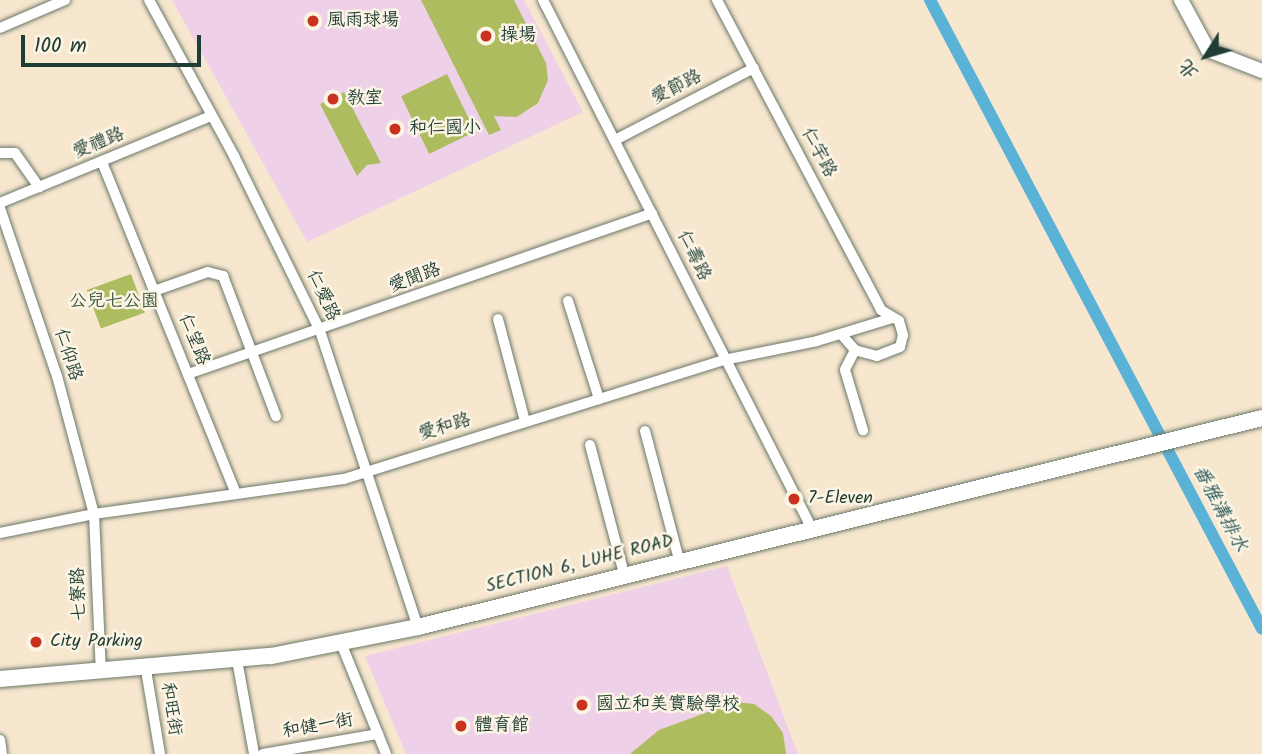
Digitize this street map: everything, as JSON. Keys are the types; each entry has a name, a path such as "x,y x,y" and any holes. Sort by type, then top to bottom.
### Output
{"main road":[{"name":"SECTION 6, LUHE ROAD","path":"0,679 146,670 237,660 341,643 418,627 811,527 1262,418"}],"street":[{"path":"1,26 65,0"},
{"name":"仁愛路","path":"149,0 320,331 418,627"},
{"name":"仁壽路","path":"543,0 617,139 724,360 811,527"},
{"name":"仁宇路","path":"717,0 881,310 892,318"},
{"path":"1181,0 1208,50 1262,71"},
{"name":"愛節路","path":"617,139 754,68"},
{"name":"愛禮路","path":"0,206 39,187 211,116"},
{"path":"0,153 15,153 39,187"},
{"name":"仁望路","path":"102,162 236,493"},
{"name":"仁仰路","path":"0,206 57,376 94,514"},
{"name":"愛聞路","path":"188,374 320,331 652,213"},
{"path":"154,291 218,272 276,416"},
{"path":"568,301 599,399"},
{"path":"842,335 855,350 877,356 900,347 903,335 892,318"},
{"name":"愛和路","path":"0,533 94,514 344,479 724,360 842,335 892,318"},
{"path":"498,319 525,421"},
{"path":"855,350 845,370 863,430"},
{"path":"645,431 679,560"},
{"path":"590,445 624,574"},
{"name":"七寮路","path":"94,514 101,672"},
{"path":"341,643 386,754"},
{"path":"237,660 254,754"},
{"name":"和旺街","path":"146,670 160,754"},
{"name":"和健一街","path":"263,754 378,734"},
{"path":"0,740 2,754"}],"shaded area":[{"name":"和仁國小","path":"172,0 524,0 583,112 307,242"},
{"name":"國立和美實驗學校","path":"727,566 798,754 406,754 365,656"}],"green space":[{"path":"421,0 514,0 546,63 548,80 538,103 517,117 494,116 501,130 489,135"},
{"path":"447,74 475,132 429,154 401,96"},
{"path":"344,92 381,163 367,165 357,176 320,104"},
{"name":"公兒七公園","path":"131,274 145,313 101,329 87,290"},
{"path":"735,702 754,704 771,716 783,733 786,754 630,754 659,730"}],"waterway":[{"name":"番雅溝排水","path":"930,0 1262,629"}],"place":[{"name":"風雨球場","path":"313,21"},
{"name":"操場","path":"486,36"},
{"name":"教室","path":"333,99"},
{"name":"和仁國小","path":"395,129"},
{"name":"7-Eleven","path":"794,499"},
{"name":"City Parking","path":"36,642"},
{"name":"國立和美實驗學校","path":"582,705"},
{"name":"體育館","path":"461,726"}]}
